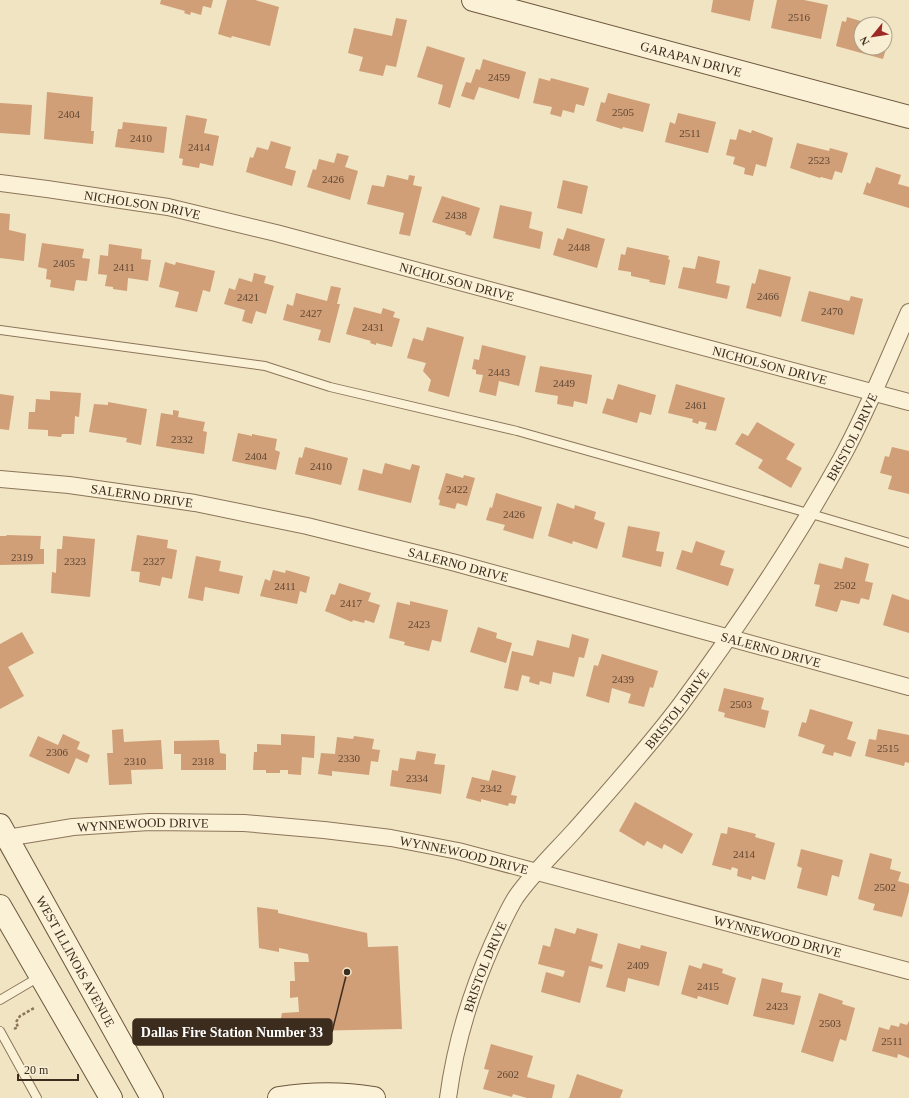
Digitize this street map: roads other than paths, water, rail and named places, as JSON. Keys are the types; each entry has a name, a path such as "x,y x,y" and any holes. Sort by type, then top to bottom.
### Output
{"main road":[{"name":"GARAPAN DRIVE","path":"473,0 909,117"},
{"name":"WEST ILLINOIS AVENUE","path":"3,834 152,1098"},
{"path":"0,906 110,1098"},
{"path":"279,1098 329,1094 354,1094 374,1098"}],"street":[{"name":"NICHOLSON DRIVE","path":"0,183 168,207 283,235 909,402"},
{"name":"BRISTOL DRIVE","path":"448,1098 456,1055 467,1010 484,964 515,898 536,871 635,763 680,705 776,568 841,458 874,393 909,312"},
{"name":"SALERNO DRIVE","path":"0,479 69,485 195,503 307,526 452,562 909,687"},
{"name":"WYNNEWOOD DRIVE","path":"3,834 73,827 149,822 244,823 391,838 458,851 536,871 909,971"}],"lane":[{"path":"0,330 265,366 330,387 517,431 909,543"},
{"path":"0,1000 40,976"},
{"path":"0,1031 37,1098"}],"place":[{"name":"Dallas Fire Station Number 33","path":"347,972"}]}
